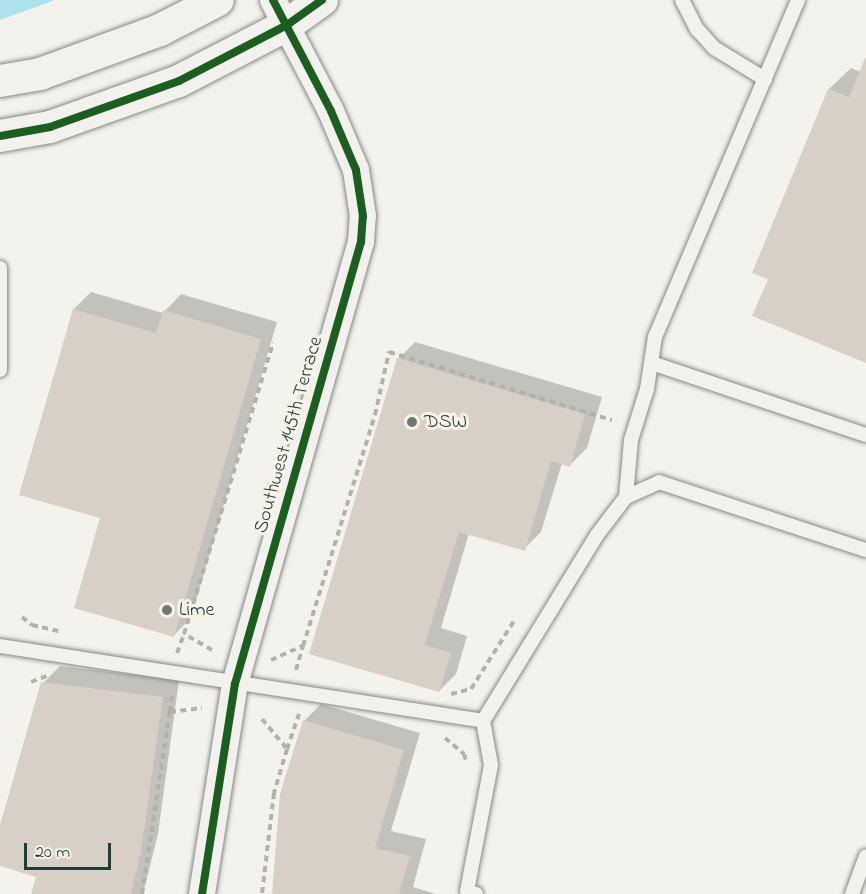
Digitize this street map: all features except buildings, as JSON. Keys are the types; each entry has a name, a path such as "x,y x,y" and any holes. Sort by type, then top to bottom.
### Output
{"street":[{"path":"0,81 40,74 160,30 218,0"},
{"path":"0,136 50,127 179,81 280,13 322,0"},
{"name":"Southwest 145th Terrace","path":"202,894 235,684 327,367 362,233 356,170 280,13"}],"lane":[{"path":"682,0 697,28 714,48 765,79"},
{"path":"626,497 631,440 652,363 655,337 798,0"},
{"path":"0,268 0,370"},
{"path":"652,363 866,435"},
{"path":"476,894 467,891 491,765 483,721 597,535 626,497 659,482 866,550"},
{"path":"0,646 483,721"},
{"path":"852,894 866,856"}],"path":[{"path":"177,655 273,342"},
{"path":"308,673 296,671 375,414 389,352 612,420"},
{"path":"447,694 471,689 514,621"},
{"path":"184,634 212,650"},
{"path":"271,660 303,646"},
{"path":"142,894 170,712 202,708"},
{"path":"262,894 274,793 297,714 309,715"},
{"path":"262,719 287,749"},
{"path":"436,735 451,741 469,766"}],"water":[{"path":"0,0 55,0 0,20"}],"cycle path":[{"path":"202,894 235,684 361,242 363,216 356,170 331,111 273,0"},
{"path":"0,136 50,127 179,81 287,25 322,0"}],"place":[{"name":"DSW","path":"412,422"},
{"name":"Lime","path":"167,610"}]}
